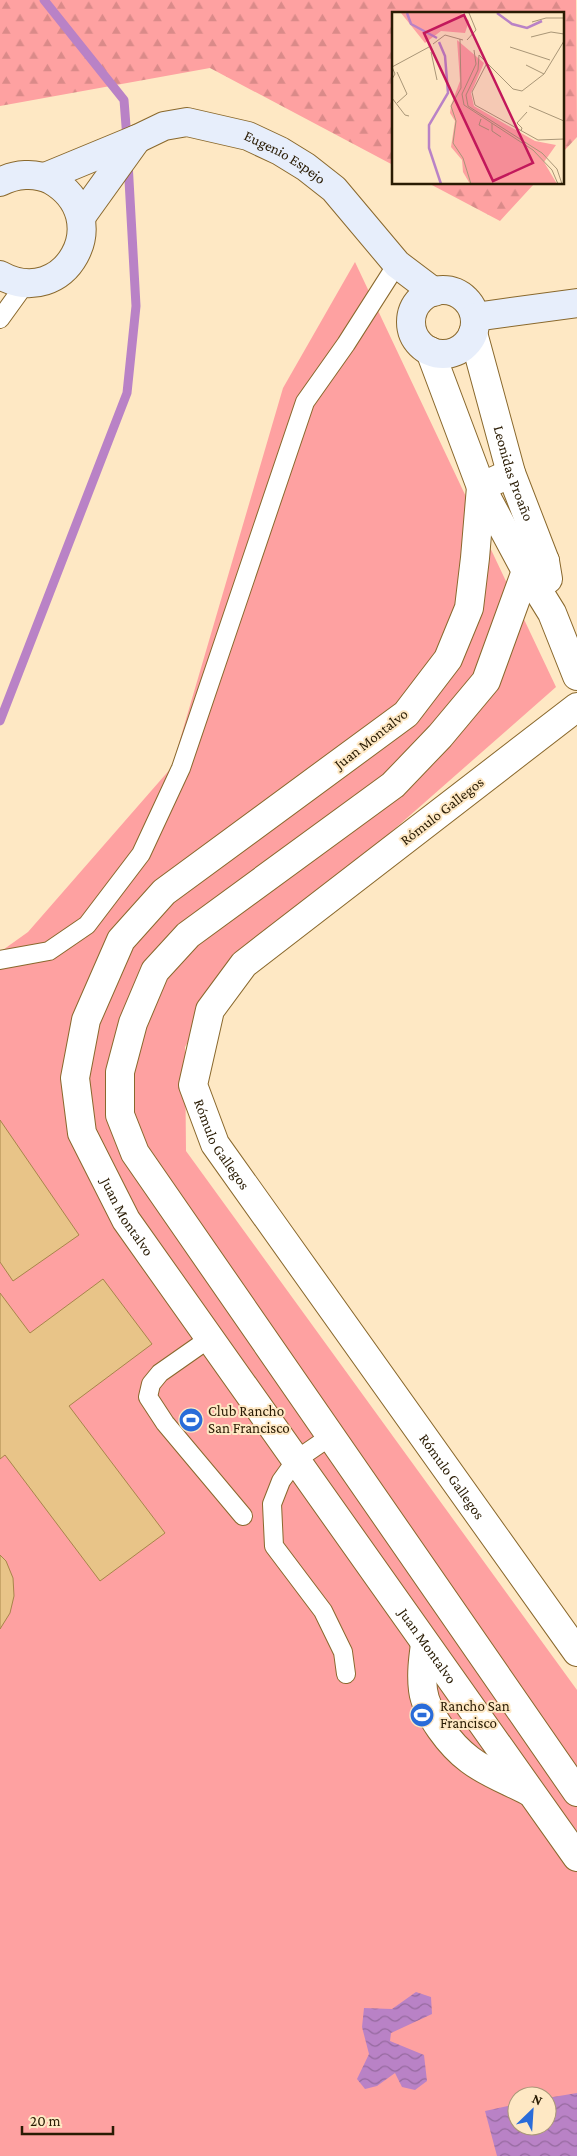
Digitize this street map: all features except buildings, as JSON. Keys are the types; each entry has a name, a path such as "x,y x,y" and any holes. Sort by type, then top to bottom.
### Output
{"street":[{"name":"Eugenio Espejo","path":"45,177 164,126 187,122 248,136 280,150 334,189 397,264 424,300 411,324 413,333 422,347 430,352"},
{"name":"Eugenio Espejo","path":"81,217 137,139"},
{"path":"0,182 8,178 27,174 45,177 62,186 74,200 81,217 82,234 78,250 70,264 58,275 43,282 26,283 0,275"},
{"path":"424,300 444,290 455,293 464,298 471,307 474,325 465,347 454,352 441,354 430,352"},
{"path":"474,325 577,303"},
{"name":"Leonidas Proaño","path":"474,325 536,566 577,676"},
{"name":"Leonidas Proaño","path":"430,352 481,487 536,566"},
{"path":"481,487 511,473"},
{"name":"Juan Montalvo","path":"481,487 469,608 448,659 406,714 164,892 121,940 86,1020 75,1078 82,1134 126,1220 425,1644 534,1795 568,1825 577,1857"},
{"path":"536,566 486,681 440,736 393,785 188,934 155,971 133,1022 120,1072 120,1115 135,1153 577,1792"},
{"name":"Rómulo Gallegos","path":"577,707 244,964 210,1010 193,1085 215,1144 577,1652"},
{"path":"121,940 155,971"},
{"path":"425,1644 422,1671 423,1692 435,1720 450,1742 470,1760 534,1795"}],"lane":[{"path":"0,960 49,951 87,925 141,854 181,768 305,402 346,344 397,264"},
{"path":"0,319 26,283"},
{"path":"210,1338 160,1373 151,1384 148,1397 165,1423 243,1516"},
{"path":"331,1436 296,1460 282,1481 272,1504 274,1546 323,1611 343,1652 346,1674"}],"green space":[{"path":"0,0 576,0 577,137 564,151 564,12 392,12 392,164 210,68 0,106"},
{"path":"432,185 533,185 500,221"},
{"name":"Club Rancho San Francisco","path":"355,262 556,687 226,977 185,1047 186,1151 577,1690 577,2156 0,2156 0,952 28,932 172,767 283,388"}],"water":[{"path":"416,1992 431,1997 432,2014 391,2033 390,2041 424,2055 427,2081 415,2090 402,2087 395,2073 377,2086 365,2089 357,2079 369,2054 362,2027 364,2008 392,2009"},
{"path":"577,2093 577,2156 497,2156 485,2111 507,2106 507,2136 557,2136 557,2096"}],"waterway":[{"path":"44,0 124,100 127,139"},
{"path":"0,721 127,393 136,306 128,162"}],"place":[{"name":"Club Rancho San Francisco","path":"191,1420"},
{"name":"Rancho San Francisco","path":"422,1715"}]}
